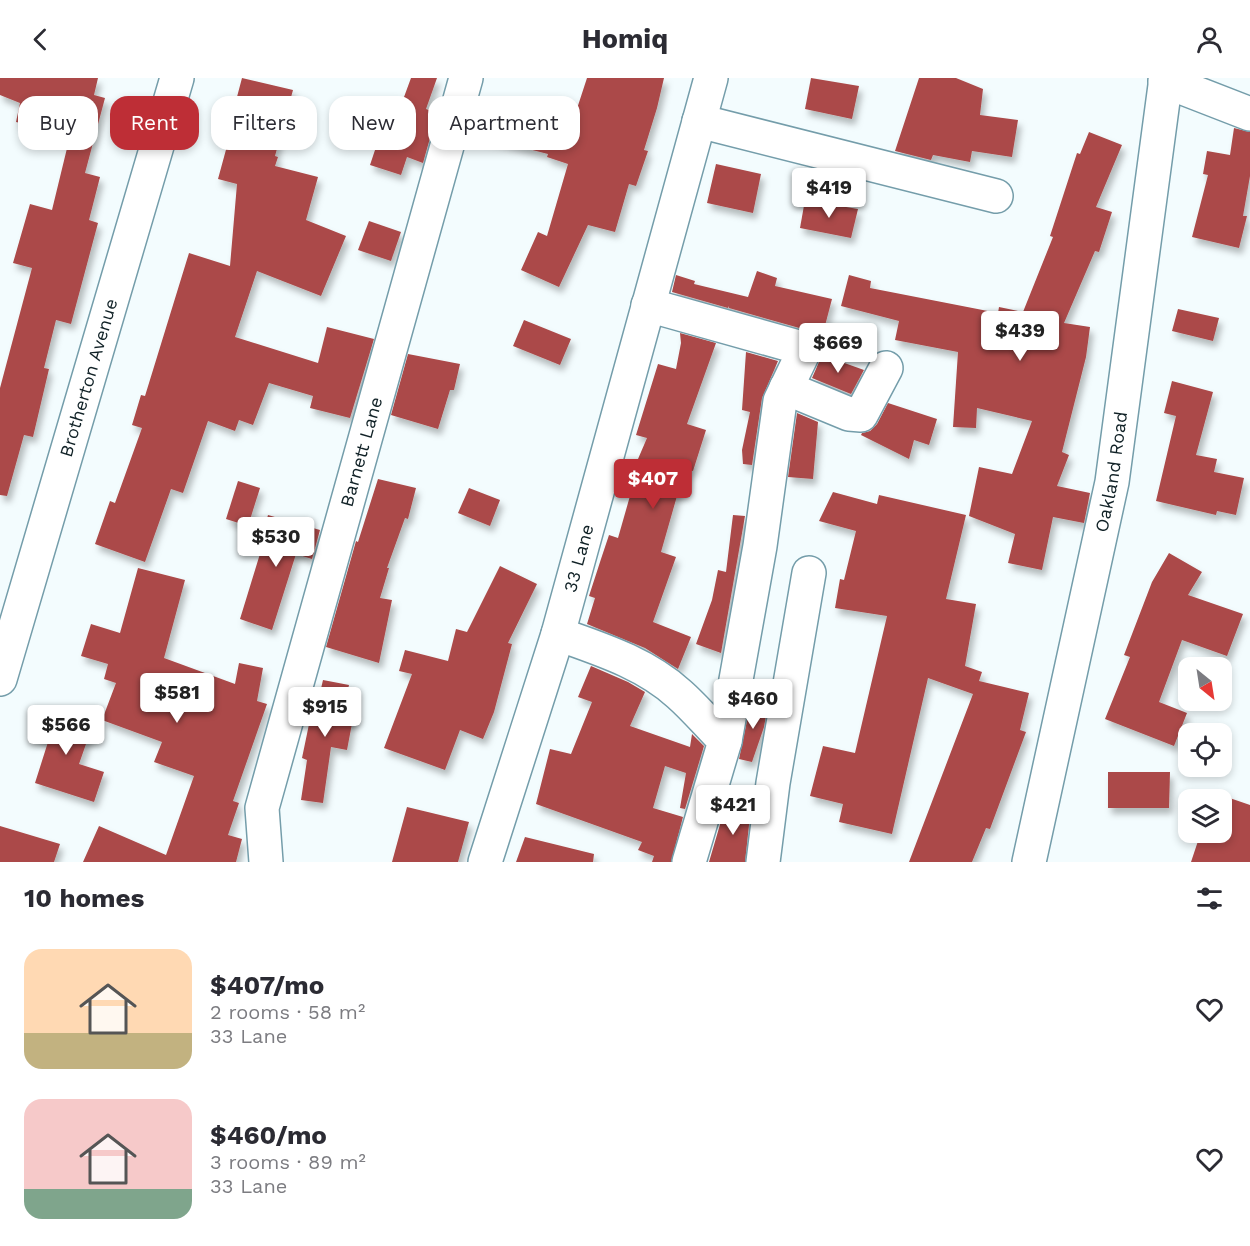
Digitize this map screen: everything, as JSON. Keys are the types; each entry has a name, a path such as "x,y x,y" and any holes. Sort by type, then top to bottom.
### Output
{"street":[{"name":"Brotherton Avenue","path":"0,679 177,78"},
{"name":"Barnett Lane","path":"266,862 262,808 466,78"},
{"name":"33 Lane","path":"485,862 558,634 711,78"},
{"path":"1165,79 1250,114"},
{"name":"Oakland Road","path":"1029,862 1112,482 1165,79"},
{"path":"699,121 996,196"},
{"path":"648,305 805,349 780,401 760,546 724,741 688,862"},
{"path":"786,388 849,414 861,415 886,368"},
{"path":"763,862 773,783 809,573"},
{"path":"558,634 613,653 651,674 678,693 724,741"}],"building":[{"path":"0,78 98,78 94,95 98,96 18,96 18,102 0,95"},
{"path":"242,78 293,90 291,96 237,96"},
{"path":"411,78 437,78 431,96 428,96 426,109 428,110 428,145 423,163 407,157 401,175 370,165 375,150 416,150 416,96 404,96"},
{"path":"587,78 664,78 644,150 648,151 636,186 629,184 615,232 588,225 559,287 521,270 538,232 547,236 568,164 547,157 548,154 532,150 580,150 580,99"},
{"path":"811,78 859,86 852,119 805,109"},
{"path":"919,78 956,78 983,89 980,115 1018,120 1012,157 972,151 970,162 933,155 931,160 895,151"},
{"path":"98,96 105,98 98,124"},
{"path":"1234,128 1250,132 1250,176 1243,216 1247,216 1239,248 1192,237 1208,175 1203,174 1207,151 1230,155"},
{"path":"1089,132 1122,145 1096,207 1112,212 1099,252 1095,251 1064,323 1090,327 1086,357 1062,452 1069,455 1057,486 1090,493 1084,523 1053,517 1042,570 1008,563 1015,534 969,516 979,467 1012,474 1032,421 977,408 976,428 953,427 958,352 895,340 899,321 841,306 849,275 871,281 870,288 998,313 999,307 1023,312 1053,237 1050,236 1077,153 1080,154"},
{"path":"67,150 91,150 85,173 100,177 89,220 98,223 71,324 56,320 44,368 49,369 33,437 24,435 7,496 0,495 0,388 32,268 13,263 30,204 52,210"},
{"path":"226,150 277,150 275,156 278,157 275,166 318,177 306,220 346,236 321,296 257,271 235,337 318,363 327,327 374,339 350,418 310,408 313,396 269,383 253,425 239,420 235,431 208,421 183,493 171,489 145,562 95,544 110,501 115,503 142,428 132,425 141,395 145,396 189,253 230,266 237,184 218,179"},
{"path":"716,164 761,174 753,213 707,203"},
{"path":"805,200 858,209 851,238 800,228"},
{"path":"369,221 401,232 391,261 358,250"},
{"path":"757,271 777,278 775,286 832,299 821,341 819,336 810,331 729,308 729,306 728,308 672,292 676,275 695,281 694,284 748,297"},
{"path":"1178,309 1219,318 1213,341 1172,331"},
{"path":"524,320 571,339 560,365 513,346"},
{"path":"680,333 716,343 687,424 706,430 693,471 689,470 683,490 679,489 661,552 676,557 653,622 691,637 678,669 645,648 587,624 595,598 589,596 609,535 618,538 634,482 629,480 647,438 636,435 658,364 676,369 681,343"},
{"path":"746,352 778,361 762,398 752,465 743,464 742,450 750,412 742,410"},
{"path":"408,354 460,364 454,390 450,390 438,429 391,415"},
{"path":"822,355 864,370 851,394 812,378"},
{"path":"1172,381 1213,392 1196,455 1217,459 1214,472 1244,478 1236,515 1217,511 1216,515 1156,501 1176,416 1164,413"},
{"path":"888,403 937,419 929,445 914,440 909,459 861,435 870,431 877,424"},
{"path":"797,413 818,422 813,479 788,477"},
{"path":"378,479 416,488 408,519 405,518 387,568 389,568 380,598 392,600 379,663 326,647 356,541 358,542"},
{"path":"238,481 260,488 248,526 226,519"},
{"path":"469,488 500,500 490,526 458,513"},
{"path":"833,492 877,504 879,495 966,515 946,599 976,604 965,666 982,672 979,681 1029,693 1020,730 1026,732 990,829 986,828 972,862 909,862 973,694 928,678 892,834 839,822 843,804 810,796 823,746 855,753 887,616 835,608 840,579 844,580 856,531 819,521"},
{"path":"268,515 320,530 312,559 296,554 272,630 240,619 263,544 260,543"},
{"path":"733,515 745,516 721,653 696,644 712,600 718,570 726,572"},
{"path":"1169,553 1202,572 1188,595 1243,614 1227,656 1182,640 1159,702 1187,713 1183,723 1178,723 1178,736 1174,746 1105,719 1130,657 1124,655 1152,582"},
{"path":"500,566 537,584 508,643 512,644 494,712 483,739 460,730 445,770 384,748 412,674 399,671 405,650 448,661 456,629 467,632"},
{"path":"138,568 185,580 164,658 235,684 239,663 263,668 257,701 267,704 233,801 239,803 228,835 242,839 236,862 83,862 99,826 166,855 194,776 154,762 162,742 102,720 116,683 104,679 108,664 81,656 91,624 120,633"},
{"path":"591,666 645,692 630,726 690,747 692,734 704,746 685,809 680,808 686,773 665,766 653,808 683,817 671,862 652,862 654,856 638,850 642,842 536,804 550,749 571,754 592,702 578,697"},
{"path":"323,680 349,685 343,711 354,713 347,750 331,747 323,803 301,800 307,760 302,758 313,705 317,706"},
{"path":"751,701 768,704 764,727 752,762 739,759"},
{"path":"44,709 93,724 79,764 104,772 94,802 35,783 48,742 34,737"},
{"path":"1108,772 1170,772 1169,808 1108,808"},
{"path":"745,795 752,797 745,862 709,862 724,811 740,815"},
{"path":"1232,799 1250,805 1250,862 1191,862 1197,843 1232,843"},
{"path":"407,807 469,822 458,862 392,862"},
{"path":"0,826 60,844 54,862 0,862"},
{"path":"525,837 594,854 593,862 516,862"}]}
